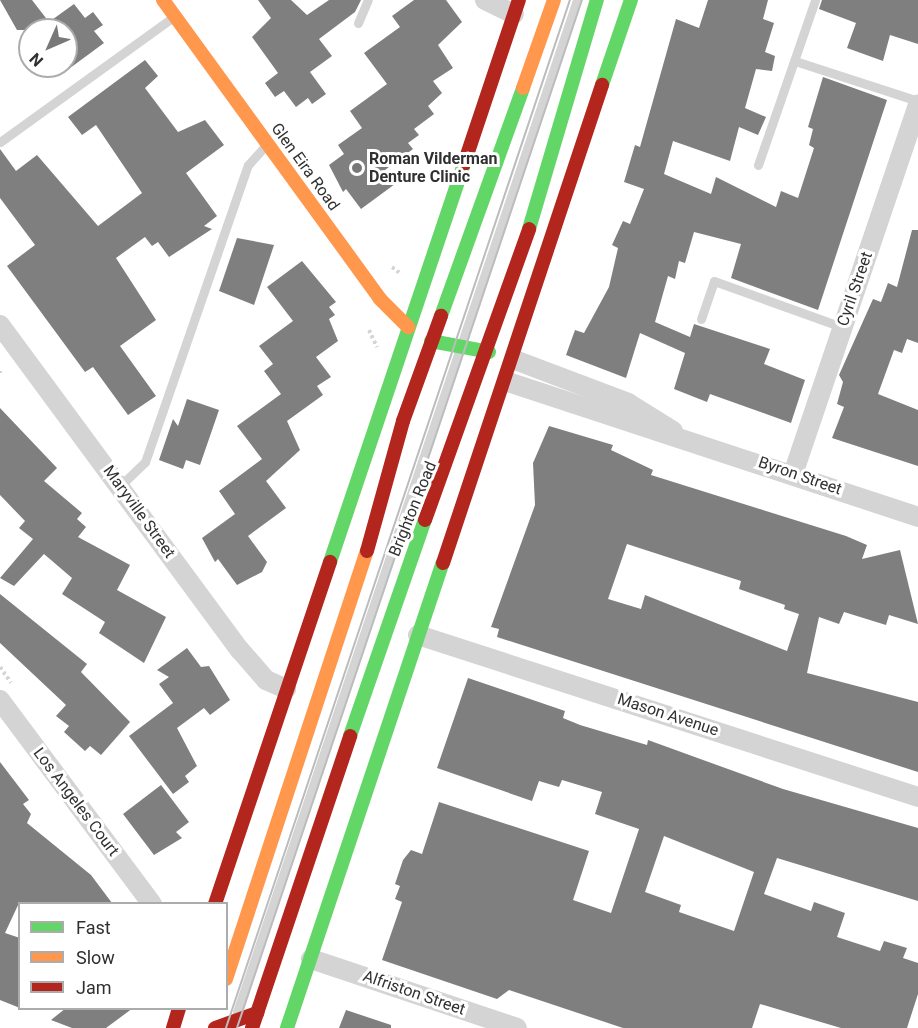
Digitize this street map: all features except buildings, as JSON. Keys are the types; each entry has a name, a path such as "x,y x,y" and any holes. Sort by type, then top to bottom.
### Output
{"main road":[{"name":"Glen Eira Road","path":"163,0 380,299 408,327 431,341 458,352 482,370"},
{"name":"Brighton Road","path":"228,973 316,712 431,341 554,0"},
{"name":"Brighton Road","path":"252,1028 402,580 489,352 597,0"},
{"path":"583,42 627,0"},
{"path":"287,1028 418,635 508,382 632,0"},
{"path":"215,902 517,7"},
{"name":"Glen Eira Road","path":"458,352 489,352"},
{"name":"Byron Street","path":"489,352 515,360"},
{"name":"Byron Street","path":"482,370 508,382"},
{"path":"264,758 316,712"},
{"path":"230,858 248,915 285,929"},
{"path":"173,1028 178,1010"},
{"path":"210,1028 216,1010"},
{"path":"215,1028 232,1025 257,1013 261,1028"}],"street":[{"path":"485,0 517,7"},
{"name":"Cyril Street","path":"793,474 918,103"},
{"name":"Maryville Street","path":"0,326 240,650 266,680 286,689"},
{"name":"Byron Street","path":"515,360 628,403 681,436"},
{"name":"Byron Street","path":"508,382 681,436 918,517"},
{"name":"Mason Avenue","path":"418,635 918,797"},
{"name":"Los Angeles Court","path":"0,700 151,902"},
{"name":"Alfriston Street","path":"311,959 516,1028"}],"lane":[{"path":"358,23 368,0"},
{"path":"232,1025 577,0"},
{"path":"758,165 815,0"},
{"path":"0,142 175,16"},
{"path":"795,61 918,103"},
{"path":"120,486 145,462 248,165 267,143"},
{"path":"701,319 714,281 842,327"}],"path":[{"path":"392,267 403,276"},
{"path":"369,330 378,350"}],"tram line":[{"path":"226,1028 570,0"},
{"path":"237,1028 582,0"}],"traffic: fast":[{"path":"529,229 597,0"},
{"path":"602,85 631,0"},
{"path":"441,316 523,88"},
{"path":"330,562 464,164"},
{"path":"431,341 489,352"},
{"path":"350,736 425,520"},
{"path":"287,1028 443,563"}],"traffic: slow":[{"path":"163,0 380,299 408,327"},
{"path":"523,88 554,0"},
{"path":"228,973 367,551"}],"traffic: jam":[{"path":"464,164 519,0"},
{"path":"443,563 602,85"},
{"path":"425,520 529,229"},
{"path":"367,551 403,421 441,316"},
{"path":"216,902 330,562"},
{"path":"252,1028 350,736"},
{"path":"173,1028 178,1010"},
{"path":"215,1028 257,1013"}],"place":[{"name":"Roman Vilderman Denture Clinic","path":"357,168"}]}
